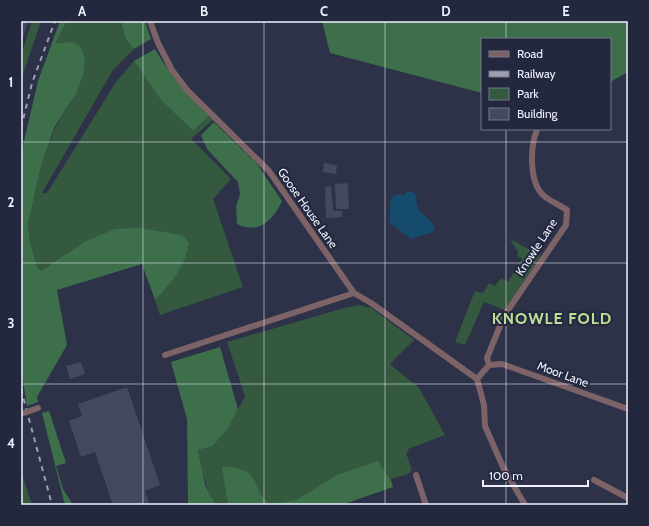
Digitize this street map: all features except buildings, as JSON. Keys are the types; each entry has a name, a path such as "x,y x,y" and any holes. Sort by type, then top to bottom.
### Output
{"street":[{"name":"Goose House Lane","path":"150,21 158,43 172,70 187,90 269,171 354,293 371,303 477,379"},
{"name":"Knowle Lane","path":"489,365 487,358 504,316 566,225 567,210 542,195 536,184 531,159 532,140 537,130"},
{"path":"165,355 354,293"},
{"name":"Moor Lane","path":"489,365 502,364 628,409"},
{"path":"489,365 477,379 484,405 485,426 503,467 525,505"},
{"path":"21,414 38,408"},
{"path":"416,475 426,505"},
{"path":"594,480 628,498"}],"green space":[{"path":"32,21 41,21 21,80 21,55"},
{"path":"60,21 67,21 56,43 72,42 79,45 85,57 84,72 76,94 54,128 40,170 28,225 30,242 38,269 41,271 84,242 115,229 139,228 182,235 189,243 185,259 177,274 155,300 142,264 57,290 67,345 37,397 38,402 27,406 21,368 21,154 38,81"},
{"path":"67,21 121,21 125,38 134,49 113,70 42,193 47,193 116,82 134,61 160,99 193,131 209,116 213,120 191,139 231,179 213,199 243,287 160,315 155,300 168,286 182,235 165,233 84,242 41,272 38,269 30,242 28,225 40,170 55,128 76,94 72,42 56,43"},
{"path":"121,21 145,21 151,39 134,49 125,38"},
{"path":"322,21 628,21 628,72 611,81 611,38 481,38 481,93 330,53"},
{"path":"155,49 180,84 209,116 193,131 160,99 134,61"},
{"path":"214,122 257,164 282,201 270,220 259,227 252,228 237,224 236,207 240,194 238,182 207,149 201,135"},
{"path":"510,239 541,256 505,310 484,302 465,345 455,342 475,291 483,293 489,283 495,286 501,278 508,282 522,259 517,256 518,252"},
{"path":"359,305 371,308 414,340 390,364 419,388 445,435 408,449 409,452 406,453 412,470 408,474 391,479 393,487 341,505 213,505 203,475 198,450 213,446 227,430 245,396 227,342"},
{"path":"220,347 238,409 227,430 213,446 198,450 205,485 214,502 213,505 188,505 187,419 171,362"},
{"path":"49,411 66,463 56,466 63,489 73,505 65,505 42,413"},
{"path":"378,461 390,479 393,487 341,505 228,505 222,467 244,470 251,475 261,495 270,504 296,500 337,475"},
{"path":"21,471 32,505 21,505"}],"water":[{"path":"406,192 413,192 417,196 416,200 419,211 432,223 435,229 433,232 411,239 389,222 391,198 395,195 405,195"}],"railway":[{"path":"21,128 32,83 55,21"},
{"path":"21,389 52,505"}],"district":[{"name":"KNOWLE FOLD","path":"552,318"}]}
